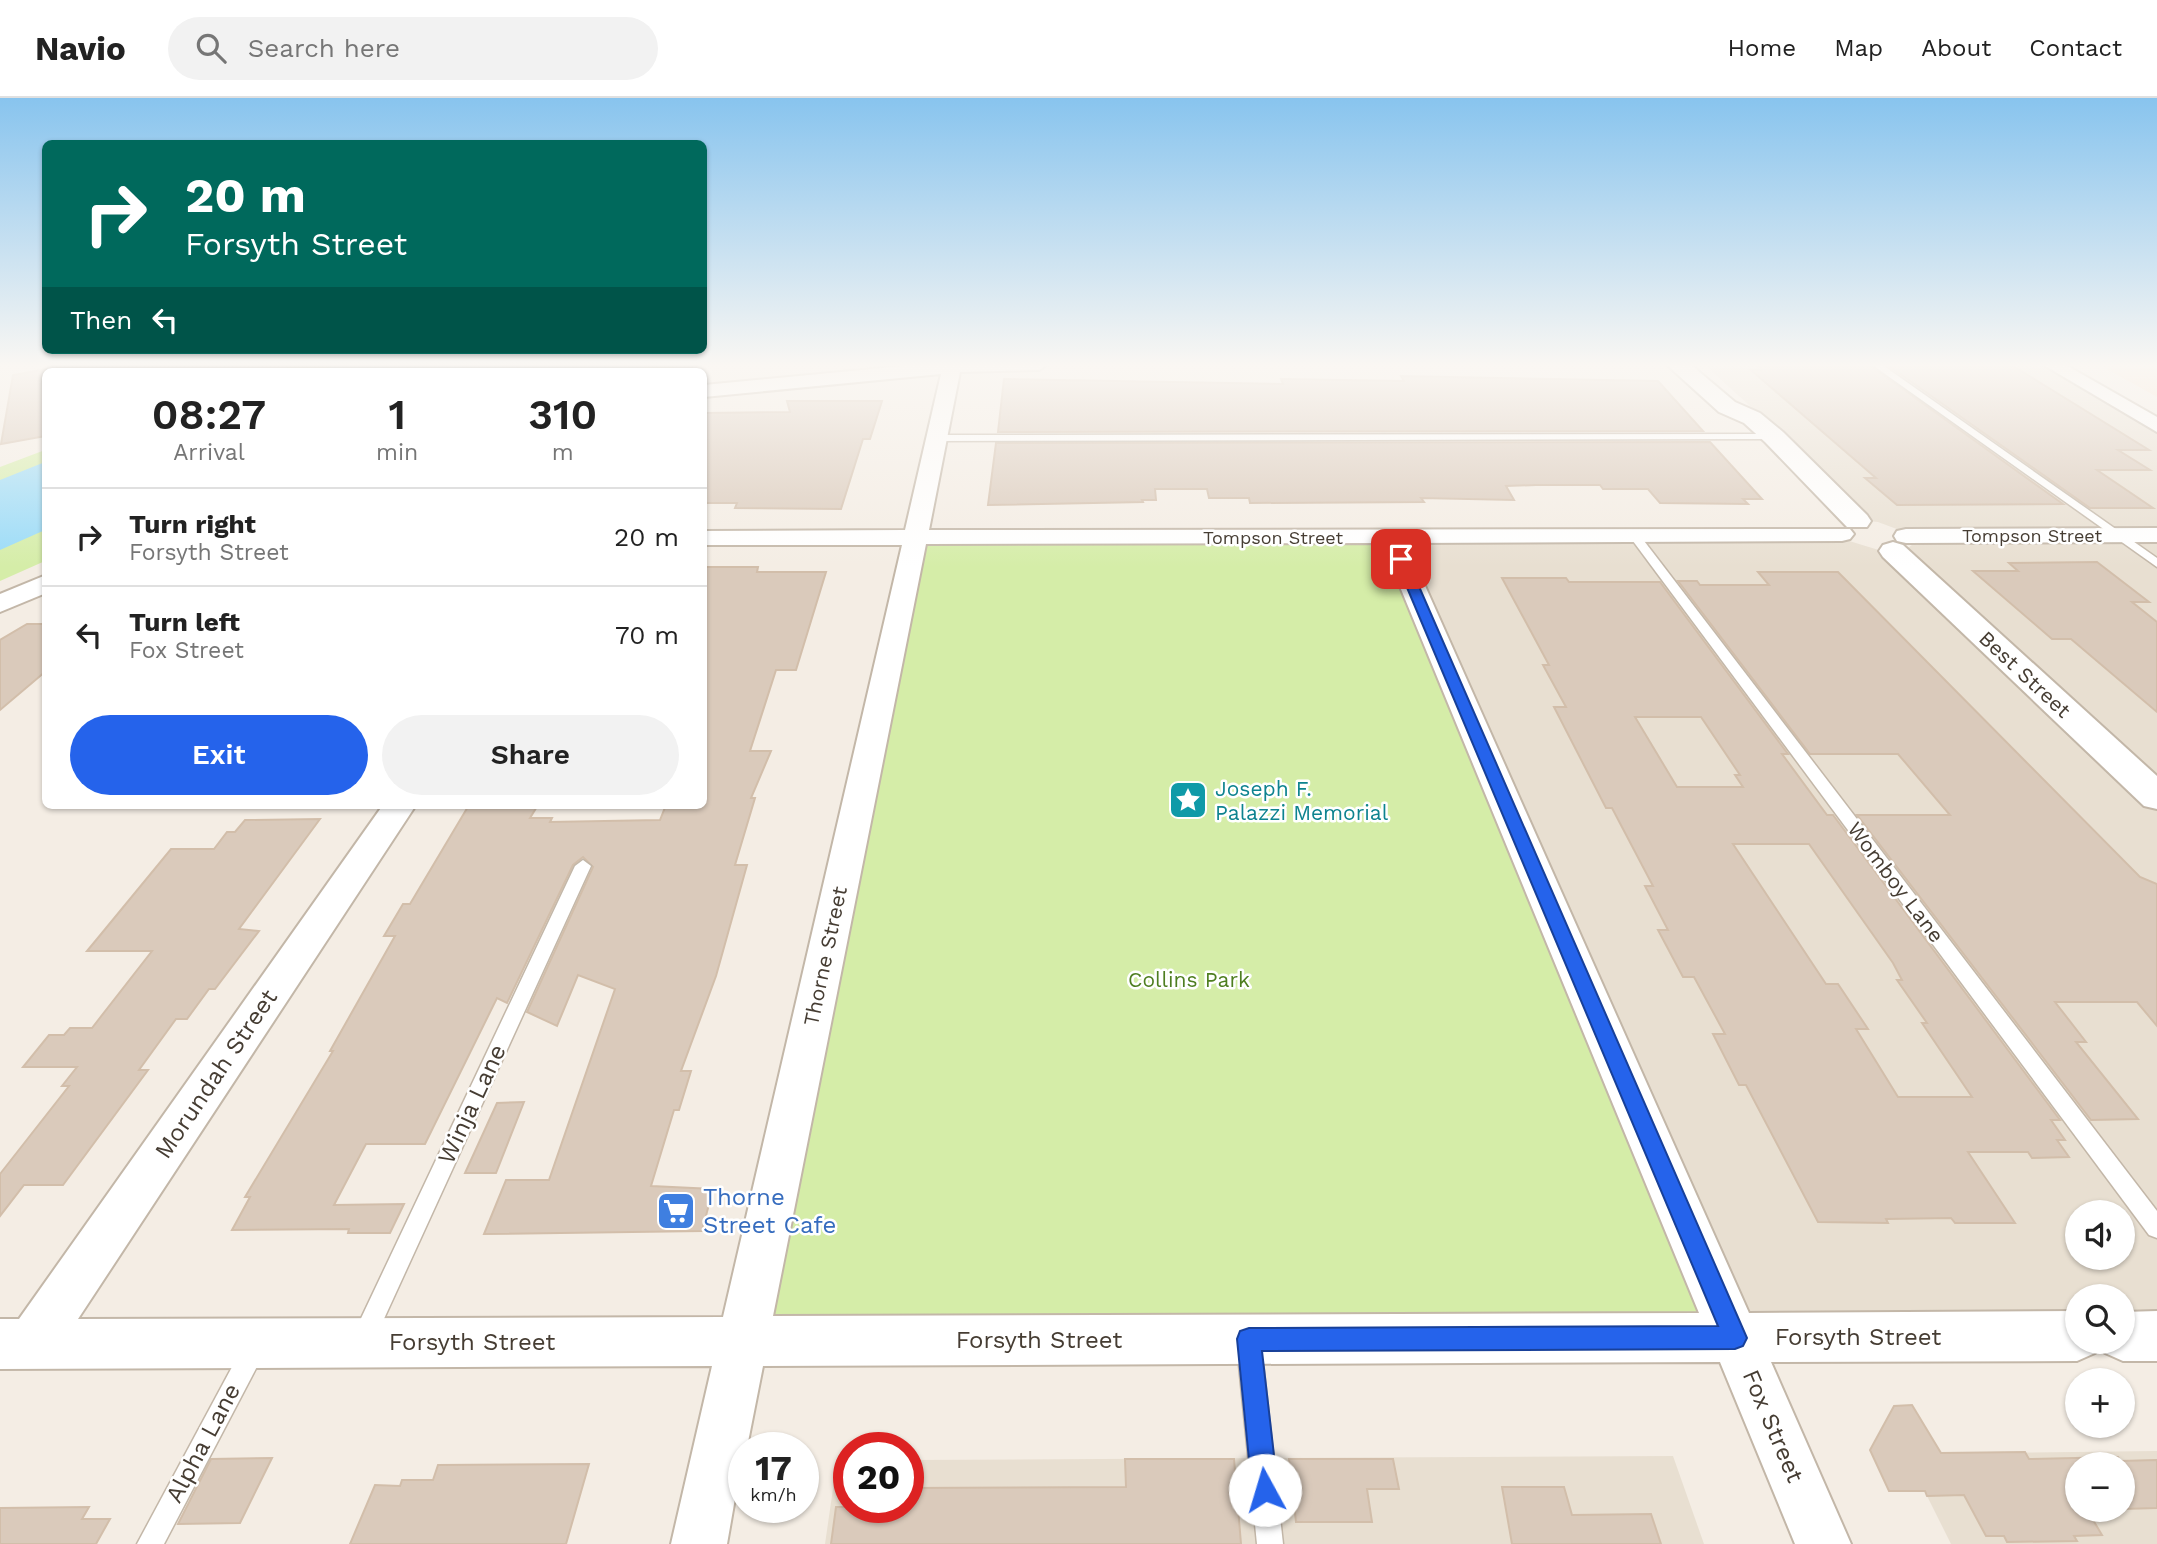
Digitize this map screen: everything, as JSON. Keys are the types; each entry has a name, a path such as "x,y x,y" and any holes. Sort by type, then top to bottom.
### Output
{"street":[{"name":"Thorne Street","path":"699,1544 937,431"},
{"path":"1768,431 1850,528 1858,544 1900,543"},
{"name":"Tompson Street","path":"707,538 1634,535 1850,528"},
{"name":"Tompson Street","path":"1900,543 2157,535"},
{"name":"Fox Street","path":"1391,536 1823,1544"},
{"name":"Best Street","path":"1900,543 2157,797"},
{"path":"0,604 42,585"},
{"name":"Morundah Street","path":"16,1344 397,809"},
{"name":"Forsyth Street","path":"16,1344 2065,1336"},
{"path":"2135,1336 2157,1336"}],"lane":[{"path":"1971,431 2157,563"},
{"path":"936,438 1774,437"},
{"name":"Womboy Lane","path":"1634,535 2157,1228"},
{"name":"Winja Lane","path":"361,1343 583,866"},
{"path":"1249,1339 1270,1544"},
{"name":"Alpha Lane","path":"150,1544 257,1343"}],"shaded area":[{"path":"1770,431 2157,431 2157,533 1902,531 1878,522 1859,520"},
{"path":"2157,537 2157,793 1904,551 1916,542"},
{"path":"1395,538 1846,540 1882,551 2157,801 2157,1325 2135,1325 2135,1284 2065,1284 2065,1326 1744,1329"},
{"path":"2157,1451 2157,1544 1951,1544 1906,1454 2065,1452 2065,1522 2135,1522 2135,1452 2073,1452"},
{"path":"1673,1456 1704,1544 825,1544 833,1489 833,1523 924,1523 924,1460"}],"green space":[{"path":"42,451 42,562 0,581 0,467"},
{"name":"Collins Park","path":"1391,536 1735,1338 743,1342 915,538"}],"water":[{"path":"42,463 42,531 0,550 0,480"}],"building":[{"path":"3,431 42,431 42,437 1,444"},
{"path":"707,431 872,431 870,439 863,439 841,509 735,508 737,503 707,503"},
{"path":"998,431 1365,431 998,432"},
{"path":"1822,431 1962,431 2063,504 1897,505 1865,478 1876,478"},
{"path":"1982,431 2119,431 2149,450 2118,450 2150,470 2097,470 2153,508 2090,508"},
{"path":"1710,442 1762,499 1743,499 1748,504 1660,503 1648,489 1603,489 1600,485 1536,485 1506,486 1514,500 1421,498 1424,502 1250,503 1249,498 1209,498 1207,489 1155,489 1156,500 1142,500 1143,502 988,505 996,443"},
{"path":"2097,562 2149,602 2132,602 2157,622 2157,712 2071,639 2052,639 1973,571 2018,571 2009,563"},
{"path":"707,567 758,567 757,572 826,572 796,670 776,670 750,751 771,751 751,798 755,798 735,865 747,865 716,976 681,1071 691,1071 679,1110 674,1110 651,1186 713,1189 702,1231 484,1234 506,1180 549,1180 615,989 578,975 557,1026 527,1012 593,867 583,857 573,865 507,1003 497,998 425,1144 366,1144 334,1205 404,1204 390,1233 348,1233 349,1229 232,1230 250,1197 245,1197 333,1051 330,1051 395,936 384,936 403,904 410,904 467,809 536,809 530,818 552,818 550,822 660,820 664,809 707,809"},
{"path":"1758,572 1838,572 2140,877 2157,884 2157,1026 2137,1002 2055,1002 2086,1042 2076,1042 2138,1119 2091,1120 1857,815 1950,815 1898,754 1810,754 1678,581 1697,581 1700,585 1769,585"},
{"path":"1502,578 1566,578 1569,582 1660,582 1788,754 1782,754 1827,815 1833,815 2060,1120 2051,1120 2065,1140 2057,1140 2069,1157 2032,1158 2028,1152 1968,1152 2015,1223 1955,1223 1951,1218 1886,1219 1888,1223 1818,1222 1746,1085 1739,1085 1713,1034 1725,1034 1694,977 1683,977 1658,930 1668,930 1645,886 1653,886 1612,808 1606,808 1554,707 1566,707 1543,665 1549,665","holes":["1635,717 1701,717 1740,775 1735,775 1743,787 1677,787","1733,844 1809,844 1893,963 1902,980 1897,980 1927,1023 1922,1023 1972,1097 1898,1097 1856,1029 1868,1029 1838,984 1826,984"]},
{"path":"27,624 42,624 42,674 0,710 0,640"},
{"path":"320,819 239,929 259,931 215,989 209,989 187,1019 176,1019 139,1070 148,1070 63,1185 24,1185 0,1216 0,1174 69,1086 62,1086 77,1067 23,1067 49,1035 64,1035 70,1028 92,1028 152,951 87,951 171,849 214,849 227,832 235,832 245,820"},
{"path":"524,1102 496,1173 465,1173 497,1103"},
{"path":"1912,1405 1941,1453 2025,1452 2029,1459 2065,1458 2065,1522 2094,1522 2102,1535 2074,1536 2077,1541 2007,1542 2004,1536 1986,1536 1964,1495 1927,1496 1925,1491 1889,1491 1870,1450 1894,1406"},
{"path":"272,1458 240,1523 178,1524 211,1459"},
{"path":"1125,1459 1234,1459 1241,1544 831,1544 834,1523 924,1523 924,1488 1126,1487"},
{"path":"1289,1459 1393,1459 1399,1489 1367,1489 1372,1522 1296,1522"},
{"path":"2157,1460 2157,1508 2135,1509 2135,1461"},
{"path":"589,1464 566,1544 350,1544 375,1485 400,1486 402,1480 433,1480 438,1465"},
{"path":"1502,1487 1564,1487 1572,1515 1651,1514 1661,1544 1512,1544"},
{"path":"89,1507 82,1519 110,1519 96,1544 0,1544 0,1508"}],"place":[{"name":"Joseph F. Palazzi Memorial","path":"1188,800"},
{"name":"Thorne Street Cafe","path":"676,1211"}],"route":[{"path":"1265,1490 1249,1339 1735,1338 1401,559"}]}
